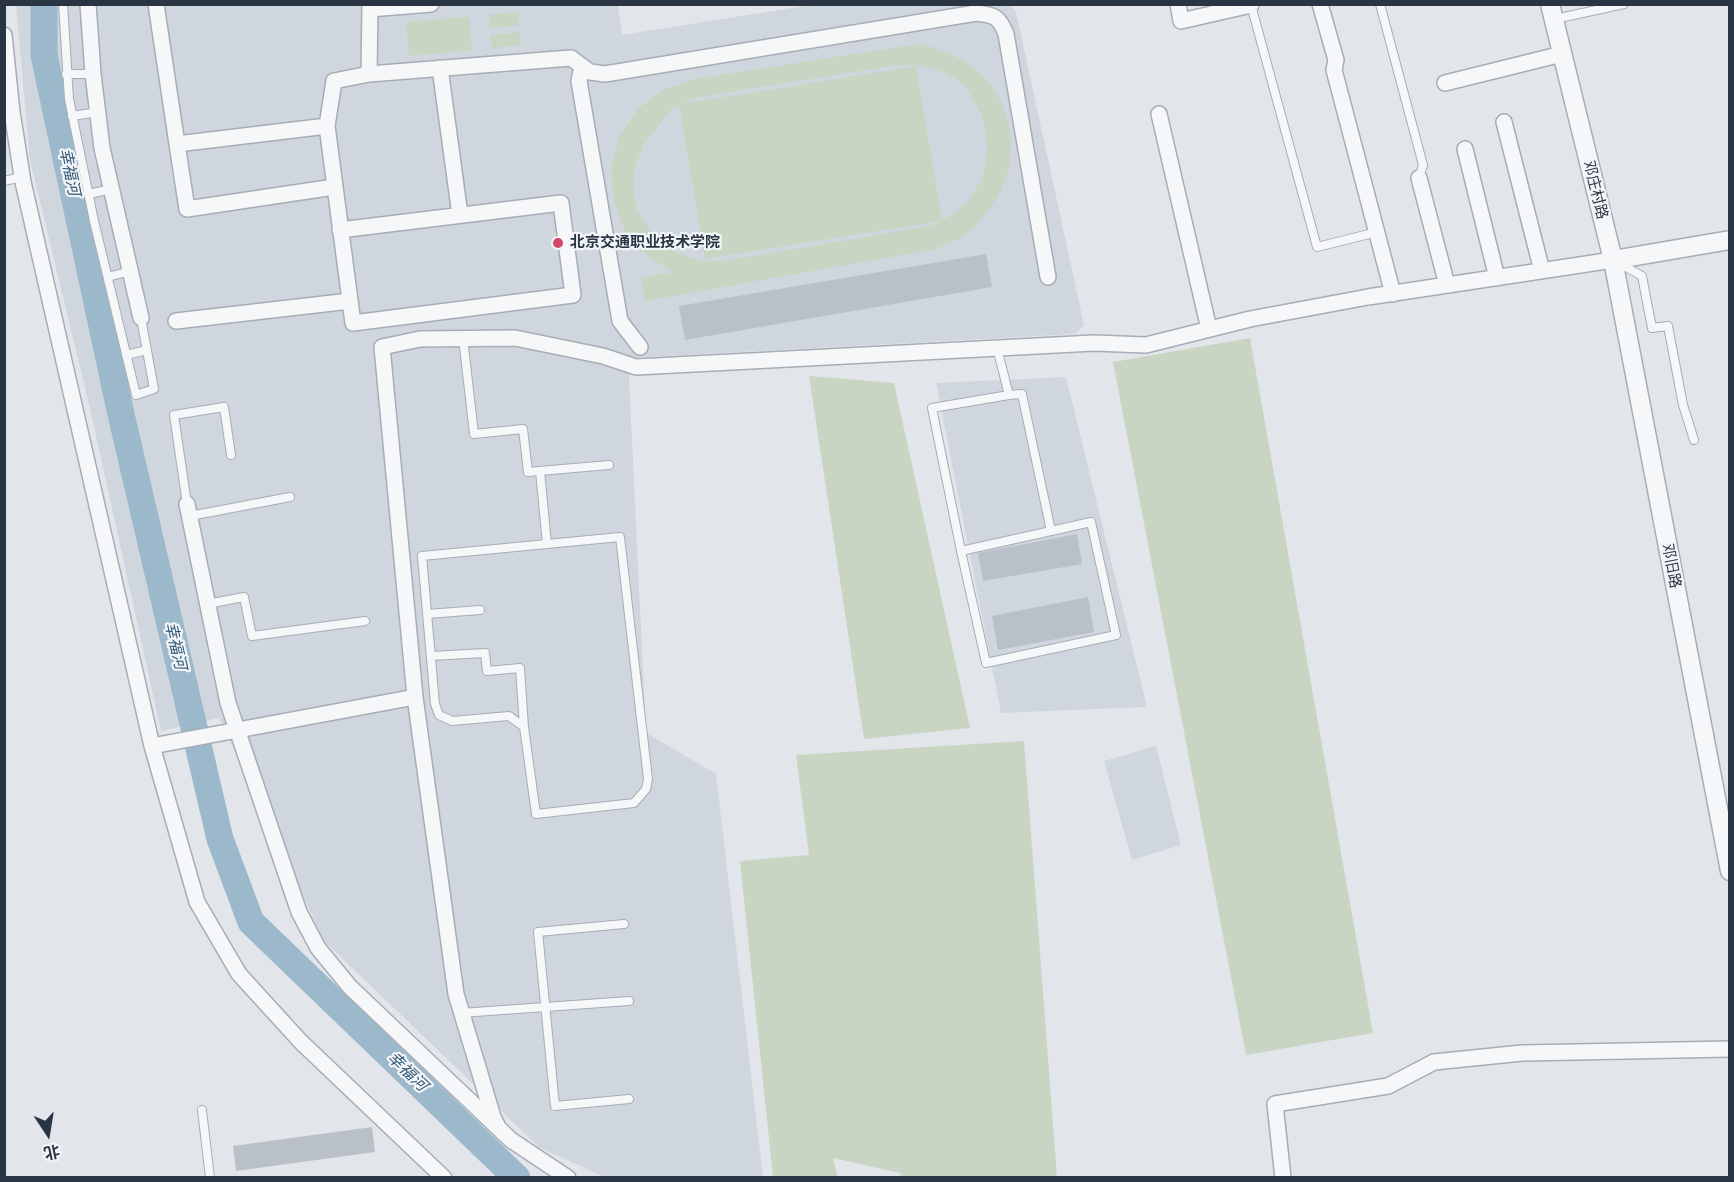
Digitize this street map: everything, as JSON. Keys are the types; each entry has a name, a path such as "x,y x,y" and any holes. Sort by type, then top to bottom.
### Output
{"street":[{"path":"88,4 102,148 141,318"},
{"path":"156,4 187,209 334,187"},
{"path":"369,74 370,7 431,4"},
{"path":"1178,4 1181,21 1252,5"},
{"path":"1320,4 1336,60 1334,70 1393,294"},
{"name":"邓庄村路","path":"1552,12 1613,260"},
{"path":"340,230 561,202 573,296 353,323 350,301 340,230 334,187 327,126 334,81 369,74 571,58 590,72 604,74 976,13 992,15 1001,22 1006,34 1048,277"},
{"path":"4,35 22,177 152,746 197,902 239,974 301,1042 444,1178"},
{"path":"1445,83 1562,54"},
{"path":"582,66 579,81 620,321 640,347"},
{"path":"440,68 460,215"},
{"path":"1159,114 1209,329"},
{"path":"1504,122 1542,271"},
{"path":"177,144 327,126"},
{"path":"1465,149 1497,278"},
{"path":"1419,178 1447,285"},
{"path":"498,1127 456,994 415,697 382,347 420,339 515,338 603,356 636,367 1094,343 1146,345 1250,319 1730,240"},
{"name":"邓旧路","path":"1613,260 1730,871"},
{"path":"176,321 350,301"},
{"path":"189,510 207,604 236,732 299,912 318,948 350,987 511,1140 568,1178"},
{"path":"152,746 415,697"},
{"path":"1283,1178 1275,1104 1388,1086 1434,1062 1522,1053 1730,1049"}],"lane":[{"path":"63,4 66,74 72,116 88,194 136,394 154,389 141,318"},
{"path":"1380,4 1423,165 1419,178"},
{"path":"1552,12 1624,4"},
{"path":"1252,5 1317,247 1377,232"},
{"path":"66,74 93,74"},
{"path":"72,116 98,112"},
{"path":"4,181 22,177"},
{"path":"88,194 112,189"},
{"path":"1613,260 1642,276 1652,328 1668,326 1683,405 1694,440"},
{"path":"108,277 130,271"},
{"path":"463,338 474,434 523,429 528,472 609,465"},
{"path":"997,348 1009,395"},
{"path":"126,355 147,350"},
{"path":"961,551 1051,531 1091,522 1116,635 986,663 961,551 932,408 1022,394 1051,531"},
{"path":"231,454 224,407 174,415 189,510 290,497"},
{"path":"540,471 547,544"},
{"path":"431,657 485,653 487,671 520,668 524,727 536,814 634,803 646,789 648,779 620,537 422,556 435,704 439,715 452,721 509,716 524,727"},
{"path":"207,604 244,597 252,636 365,621"},
{"path":"427,614 480,610"},
{"path":"624,924 538,932 555,1106 629,1099"},
{"path":"461,1013 629,1001"},
{"path":"202,1110 210,1178"}],"shaded area":[{"path":"1009,4 1016,12 1084,325 1075,334 628,358 646,733 716,774 763,1177 604,1177 539,1147 324,941 219,718 161,731 91,413 30,160 16,5 618,5 622,35 811,5"},
{"path":"1066,377 1147,707 1001,713 936,383"},
{"path":"1156,746 1181,845 1132,860 1104,761"}],"green space":[{"path":"518,12 519,25 490,28 489,15"},
{"path":"469,17 472,50 409,56 406,22"},
{"path":"520,32 521,45 492,48 490,35"},
{"path":"924,44 947,53 962,60 981,74 996,94 1006,114 1011,136 1010,157 1006,179 983,218 962,237 936,249 645,301 641,278 673,272 645,254 624,229 613,199 611,167 620,136 638,109 663,90 695,79","holes":["898,65 913,65 928,67 955,78 969,92 982,119 987,152 979,185 970,199 957,211 942,220 916,66 681,104 694,98","679,105 705,259 940,221 930,226 723,261 704,261 682,255 655,239 637,210 633,186 635,167 643,146 672,108"]},
{"path":"1250,338 1373,1033 1246,1055 1113,362"},
{"path":"809,376 894,383 970,728 864,739"},
{"path":"1024,741 1057,1177 901,1177 900,1173 833,1158 838,1177 773,1177 740,861 809,855 796,755"}],"building":[{"path":"986,254 992,287 685,340 679,306"},
{"path":"1077,534 1082,564 983,581 978,553"},
{"path":"1088,597 1094,632 998,650 992,616"},
{"path":"372,1127 375,1152 236,1171 233,1146"}],"waterway":[{"name":"幸福河","path":"44,4 44,55 120,410 220,839 251,922 517,1178"}],"place":[{"name":"北京交通职业技术学院","path":"558,243"}]}
